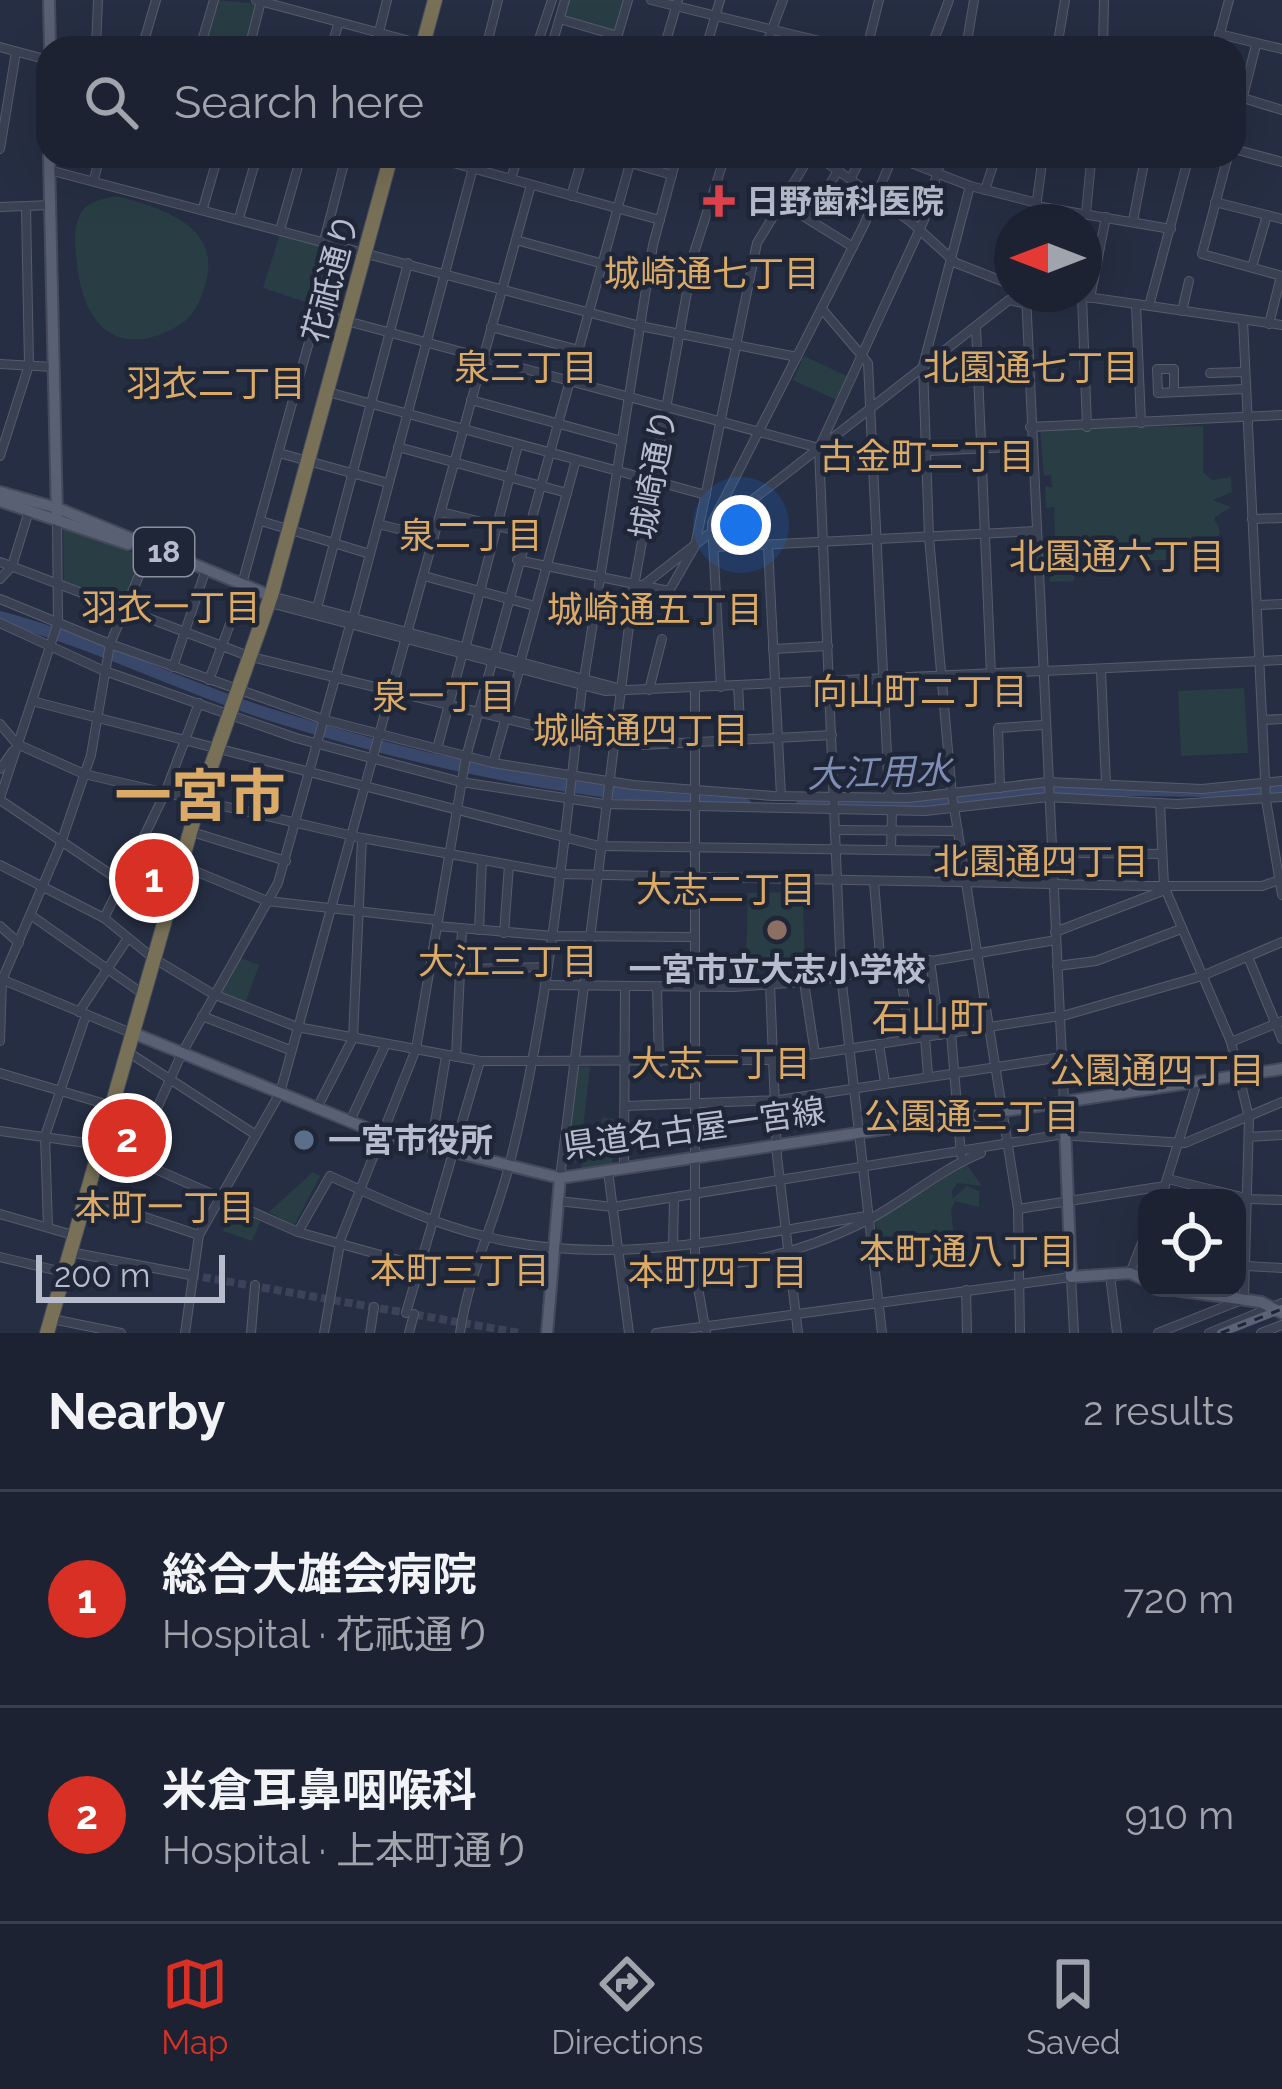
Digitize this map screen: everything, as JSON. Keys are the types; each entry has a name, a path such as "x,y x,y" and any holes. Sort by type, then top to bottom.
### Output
{"highway":[{"path":"429,36 436,0"},
{"name":"花祇通り","path":"49,1326 199,802 270,599 389,168"}],"main road":[{"path":"49,0 50,36"},
{"path":"49,170 57,513"},
{"name":"18","path":"0,497 57,513 242,589"},
{"name":"18","path":"0,497 30,510 57,513 270,599"},
{"name":"県道名古屋一宮線","path":"133,1033 381,1134 560,1178 1282,1069"},
{"path":"1064,1102 1071,1277 1130,1273 1138,1277"},
{"path":"547,1333 560,1178"},
{"path":"1234,1297 1278,1308"}],"street":[{"path":"96,36 98,0"},
{"path":"146,36 156,0"},
{"path":"203,36 214,0"},
{"path":"378,36 387,0"},
{"path":"489,36 498,0"},
{"path":"540,36 552,0"},
{"path":"555,36 565,0"},
{"path":"560,19 617,36 628,0"},
{"path":"651,0 792,36"},
{"path":"709,36 720,0"},
{"path":"769,36 782,0"},
{"path":"870,36 879,0"},
{"path":"936,36 949,0"},
{"path":"968,36 974,0"},
{"path":"1060,36 1065,0"},
{"path":"1103,36 1104,0"},
{"path":"1227,36 1220,34 1229,0"},
{"path":"251,36 258,1 389,36"},
{"path":"667,36 677,3"},
{"path":"335,36 339,22"},
{"path":"1246,42 1282,49"},
{"path":"1246,86 1256,45"},
{"path":"0,47 36,57"},
{"path":"0,149 16,52"},
{"path":"1246,99 1282,110"},
{"path":"1246,152 1282,162"},
{"path":"94,179 97,168"},
{"path":"203,208 215,168"},
{"path":"238,218 254,168"},
{"path":"280,230 298,168"},
{"path":"324,241 343,168"},
{"path":"135,1157 212,994 286,862 473,168 660,220"},
{"path":"511,178 514,168"},
{"path":"571,196 579,168"},
{"path":"323,1333 339,1247 416,1048 466,757 585,311 628,168"},
{"path":"654,168 672,175"},
{"path":"460,1333 509,1166 548,968 599,580 640,326 674,168"},
{"name":"城崎通り","path":"560,1178 607,780 651,480 679,333 721,168"},
{"path":"517,560 669,591 694,546 757,243 805,168"},
{"path":"851,176 855,168"},
{"path":"721,687 712,523 888,168"},
{"path":"922,168 1033,204"},
{"path":"882,1333 841,975 820,452 920,230 938,168"},
{"path":"985,190 992,168"},
{"path":"1036,204 1042,168"},
{"path":"1088,204 1094,168"},
{"path":"1133,222 1143,168"},
{"path":"1148,306 1187,168"},
{"path":"1225,168 1202,254 1282,276 1269,324"},
{"path":"808,220 839,169 949,256 994,277"},
{"path":"49,170 640,326 797,357"},
{"path":"317,1108 353,1038 357,837 366,786 531,185"},
{"path":"970,186 922,366 929,537 937,678 953,801 1018,1209 1020,1333"},
{"path":"1216,202 1282,220"},
{"path":"782,203 853,247"},
{"path":"0,207 50,206"},
{"path":"0,456 29,365 26,207"},
{"path":"1252,267 1267,215"},
{"path":"1102,216 1171,230"},
{"path":"1102,233 1106,217"},
{"path":"516,240 600,263"},
{"path":"317,608 408,262"},
{"path":"1182,311 1190,281"},
{"path":"1102,299 1282,325"},
{"path":"1136,304 1141,423"},
{"path":"822,309 863,352 873,407 889,796"},
{"path":"638,587 820,452 994,312"},
{"path":"1026,312 1064,1102"},
{"path":"1086,312 1087,427"},
{"path":"209,680 242,589 316,313 820,452 1031,446"},
{"path":"1243,321 1266,799 1282,895"},
{"path":"491,327 575,349"},
{"path":"976,327 991,675"},
{"path":"0,364 53,367"},
{"path":"1174,392 1174,369 1157,369 1158,393 1246,389"},
{"path":"1210,373 1244,372"},
{"path":"326,392 706,495"},
{"path":"471,400 622,441"},
{"path":"1030,427 1282,415"},
{"path":"437,749 518,445"},
{"path":"398,447 567,493"},
{"path":"279,453 388,483"},
{"path":"493,763 576,460"},
{"path":"0,579 12,566 30,510"},
{"path":"441,512 526,533"},
{"path":"57,513 57,624 0,799 122,882 169,907"},
{"path":"1252,520 1282,518"},
{"path":"261,521 370,554"},
{"path":"378,524 434,538"},
{"path":"716,547 1036,531"},
{"path":"768,546 781,796"},
{"path":"0,1041 1,979 61,843 84,774 103,667 149,552"},
{"path":"0,562 250,657 335,679 394,688 577,736"},
{"path":"173,667 204,575"},
{"path":"424,575 535,606"},
{"path":"0,599 109,648 324,723 493,763 607,780 694,792 835,793 953,801 1048,782 1202,789 1282,781"},
{"path":"270,599 317,608 351,622"},
{"path":"270,599 583,683 649,690 1282,660"},
{"path":"1257,605 1282,604"},
{"path":"0,623 200,703 319,741 461,782 570,798 892,810 953,801 1048,797 1160,803 1282,797"},
{"path":"649,690 662,639"},
{"path":"773,650 828,646"},
{"path":"1100,671 1106,784"},
{"path":"738,686 741,740"},
{"path":"694,689 695,1270 705,1329"},
{"path":"32,701 599,846 1162,854"},
{"path":"104,918 165,794 200,703"},
{"path":"1263,720 1282,719"},
{"path":"0,724 17,744 84,774 357,837 560,874 1164,888 1279,880"},
{"path":"1000,788 998,728 1043,725"},
{"path":"642,745 832,736"},
{"path":"0,769 17,744"},
{"path":"1158,1333 1244,1299 1250,1199 1249,1118 1231,1042 1164,888 1160,803"},
{"path":"891,850 892,810"},
{"path":"836,830 958,831"},
{"path":"191,831 286,862"},
{"path":"185,1333 199,1235 280,1093 330,910 357,837"},
{"path":"479,930 482,860"},
{"path":"0,865 104,918 153,958 212,994 297,1027 480,1061 776,1060 1060,1016 1202,976 1282,942"},
{"path":"181,865 267,901 330,910 504,933 694,937"},
{"path":"504,933 508,866"},
{"path":"874,882 881,968"},
{"path":"544,985 695,988 804,982 1055,936 1164,888"},
{"path":"32,916 143,994"},
{"path":"0,926 19,943"},
{"path":"431,1146 451,1057 463,969 461,928"},
{"path":"1057,966 1096,961 1181,929"},
{"path":"48,1227 45,1136 82,1013 129,938"},
{"path":"1248,957 1279,1022 1282,1039"},
{"path":"930,960 946,1034 962,1158"},
{"path":"899,965 911,1039"},
{"path":"463,969 548,968"},
{"path":"1,979 133,1033"},
{"path":"804,982 815,1054"},
{"path":"770,984 780,1182 798,1333"},
{"path":"624,1169 625,987"},
{"path":"657,987 658,1062"},
{"path":"202,1016 290,1050"},
{"path":"1231,1042 1279,1022"},
{"path":"925,1037 928,1076"},
{"path":"350,1121 386,1043"},
{"path":"879,1044 885,1083"},
{"path":"128,1052 256,1135"},
{"path":"626,1106 779,1100 1062,1057"},
{"path":"410,1333 420,1266 480,1061"},
{"path":"0,1073 112,1106"},
{"path":"1165,1189 1197,1082"},
{"path":"558,1201 613,1208 862,1168 962,1158 1066,1135 1180,1141 1282,1102"},
{"path":"0,1131 101,1145 298,1232 420,1266"},
{"path":"1249,1137 1282,1135"},
{"path":"622,1272 695,1270 789,1256 868,1218 962,1158"},
{"path":"608,1171 629,1333"},
{"path":"298,1232 330,1176 486,1237 554,1248 619,1251 695,1244 868,1218"},
{"path":"1018,1209 1167,1183 1192,1189"},
{"path":"86,1198 199,1235"},
{"path":"1246,1199 1282,1199"},
{"path":"673,1246 674,1200"},
{"path":"0,1214 75,1236"},
{"path":"70,1252 190,1275"},
{"path":"1130,1273 1138,1253"},
{"path":"0,1257 64,1272"},
{"path":"1247,1266 1282,1268"},
{"path":"1109,1274 1117,1333"},
{"path":"656,1333 1071,1277 1072,1333"},
{"path":"251,1333 256,1285"},
{"path":"966,1290 967,1333"},
{"path":"370,1333 374,1307"},
{"path":"1209,1333 1278,1308"},
{"path":"1261,1333 1282,1324"},
{"path":"49,1326 121,1333"}],"shaded area":[{"path":"217,0 258,4 249,36 207,36"},
{"path":"569,0 625,0 616,33 565,18"},
{"path":"116,196 185,223 206,248 209,265 196,308 186,321 159,335 122,338 108,332 87,305 81,286 75,243 80,216 90,204"},
{"path":"280,234 353,251 335,312 263,288"},
{"path":"804,356 849,377 839,401 793,380"},
{"path":"1203,426 1203,472 1212,480 1231,477 1232,492 1213,500 1231,507 1214,518 1220,531 1215,546 1172,550 1170,560 1150,560 1144,552 1140,560 1120,561 1121,554 1105,555 1094,568 1075,573 1074,581 1050,582 1050,569 1061,560 1048,538 1055,535 1054,507 1046,508 1045,486 1052,487 1051,475 1044,476 1040,428"},
{"path":"63,528 142,556 122,604 64,581"},
{"path":"1244,688 1248,753 1181,756 1178,691"},
{"path":"793,892 803,904 805,967 752,971 746,965 748,893"},
{"path":"238,957 259,965 245,1004 216,993"},
{"path":"578,1067 590,1067 579,1163 567,1162"},
{"path":"602,1117 614,1119 612,1164 581,1169 582,1161 597,1159"},
{"path":"966,1164 982,1186 957,1183 952,1191 953,1198 967,1186 979,1191 979,1207 955,1201 951,1209 955,1249 965,1248 955,1254 953,1271 926,1266 924,1246 885,1249 874,1220"},
{"path":"313,1172 320,1176 294,1226 269,1212"},
{"path":"225,1202 261,1220 252,1241 223,1231 231,1211 220,1206"}],"waterway":[{"name":"大江用水","path":"0,617 234,702 385,748 563,785 745,804"},
{"name":"大江用水","path":"802,805 960,801 1049,789 1282,792"}],"tunnel":[{"path":"191,1275 520,1333"}],"railway":[{"path":"1221,1333 1282,1309"}],"place":[{"name":"日野歯科医院","path":"719,201"},
{"name":"総合大雄会病院","path":"154,878"},
{"name":"一宮市立大志小学校","path":"777,930"},
{"name":"米倉耳鼻咽喉科","path":"127,1138"},
{"name":"一宮市役所","path":"304,1140"}],"district":[{"name":"城崎通七丁目","path":"712,273"},
{"name":"泉三丁目","path":"526,367"},
{"name":"北園通七丁目","path":"1031,367"},
{"name":"羽衣二丁目","path":"216,383"},
{"name":"古金町二丁目","path":"927,456"},
{"name":"泉二丁目","path":"471,535"},
{"name":"北園通六丁目","path":"1117,556"},
{"name":"羽衣一丁目","path":"171,607"},
{"name":"城崎通五丁目","path":"655,609"},
{"name":"向山町二丁目","path":"920,691"},
{"name":"泉一丁目","path":"444,696"},
{"name":"城崎通四丁目","path":"641,730"},
{"name":"一宮市","path":"200,796"},
{"name":"北園通四丁目","path":"1041,861"},
{"name":"大志二丁目","path":"726,889"},
{"name":"大江三丁目","path":"508,961"},
{"name":"石山町","path":"930,1017"},
{"name":"大志一丁目","path":"721,1063"},
{"name":"公園通四丁目","path":"1157,1070"},
{"name":"公園通三丁目","path":"972,1116"},
{"name":"本町一丁目","path":"165,1207"},
{"name":"本町通八丁目","path":"967,1251"},
{"name":"本町三丁目","path":"460,1270"},
{"name":"本町四丁目","path":"718,1272"}]}
